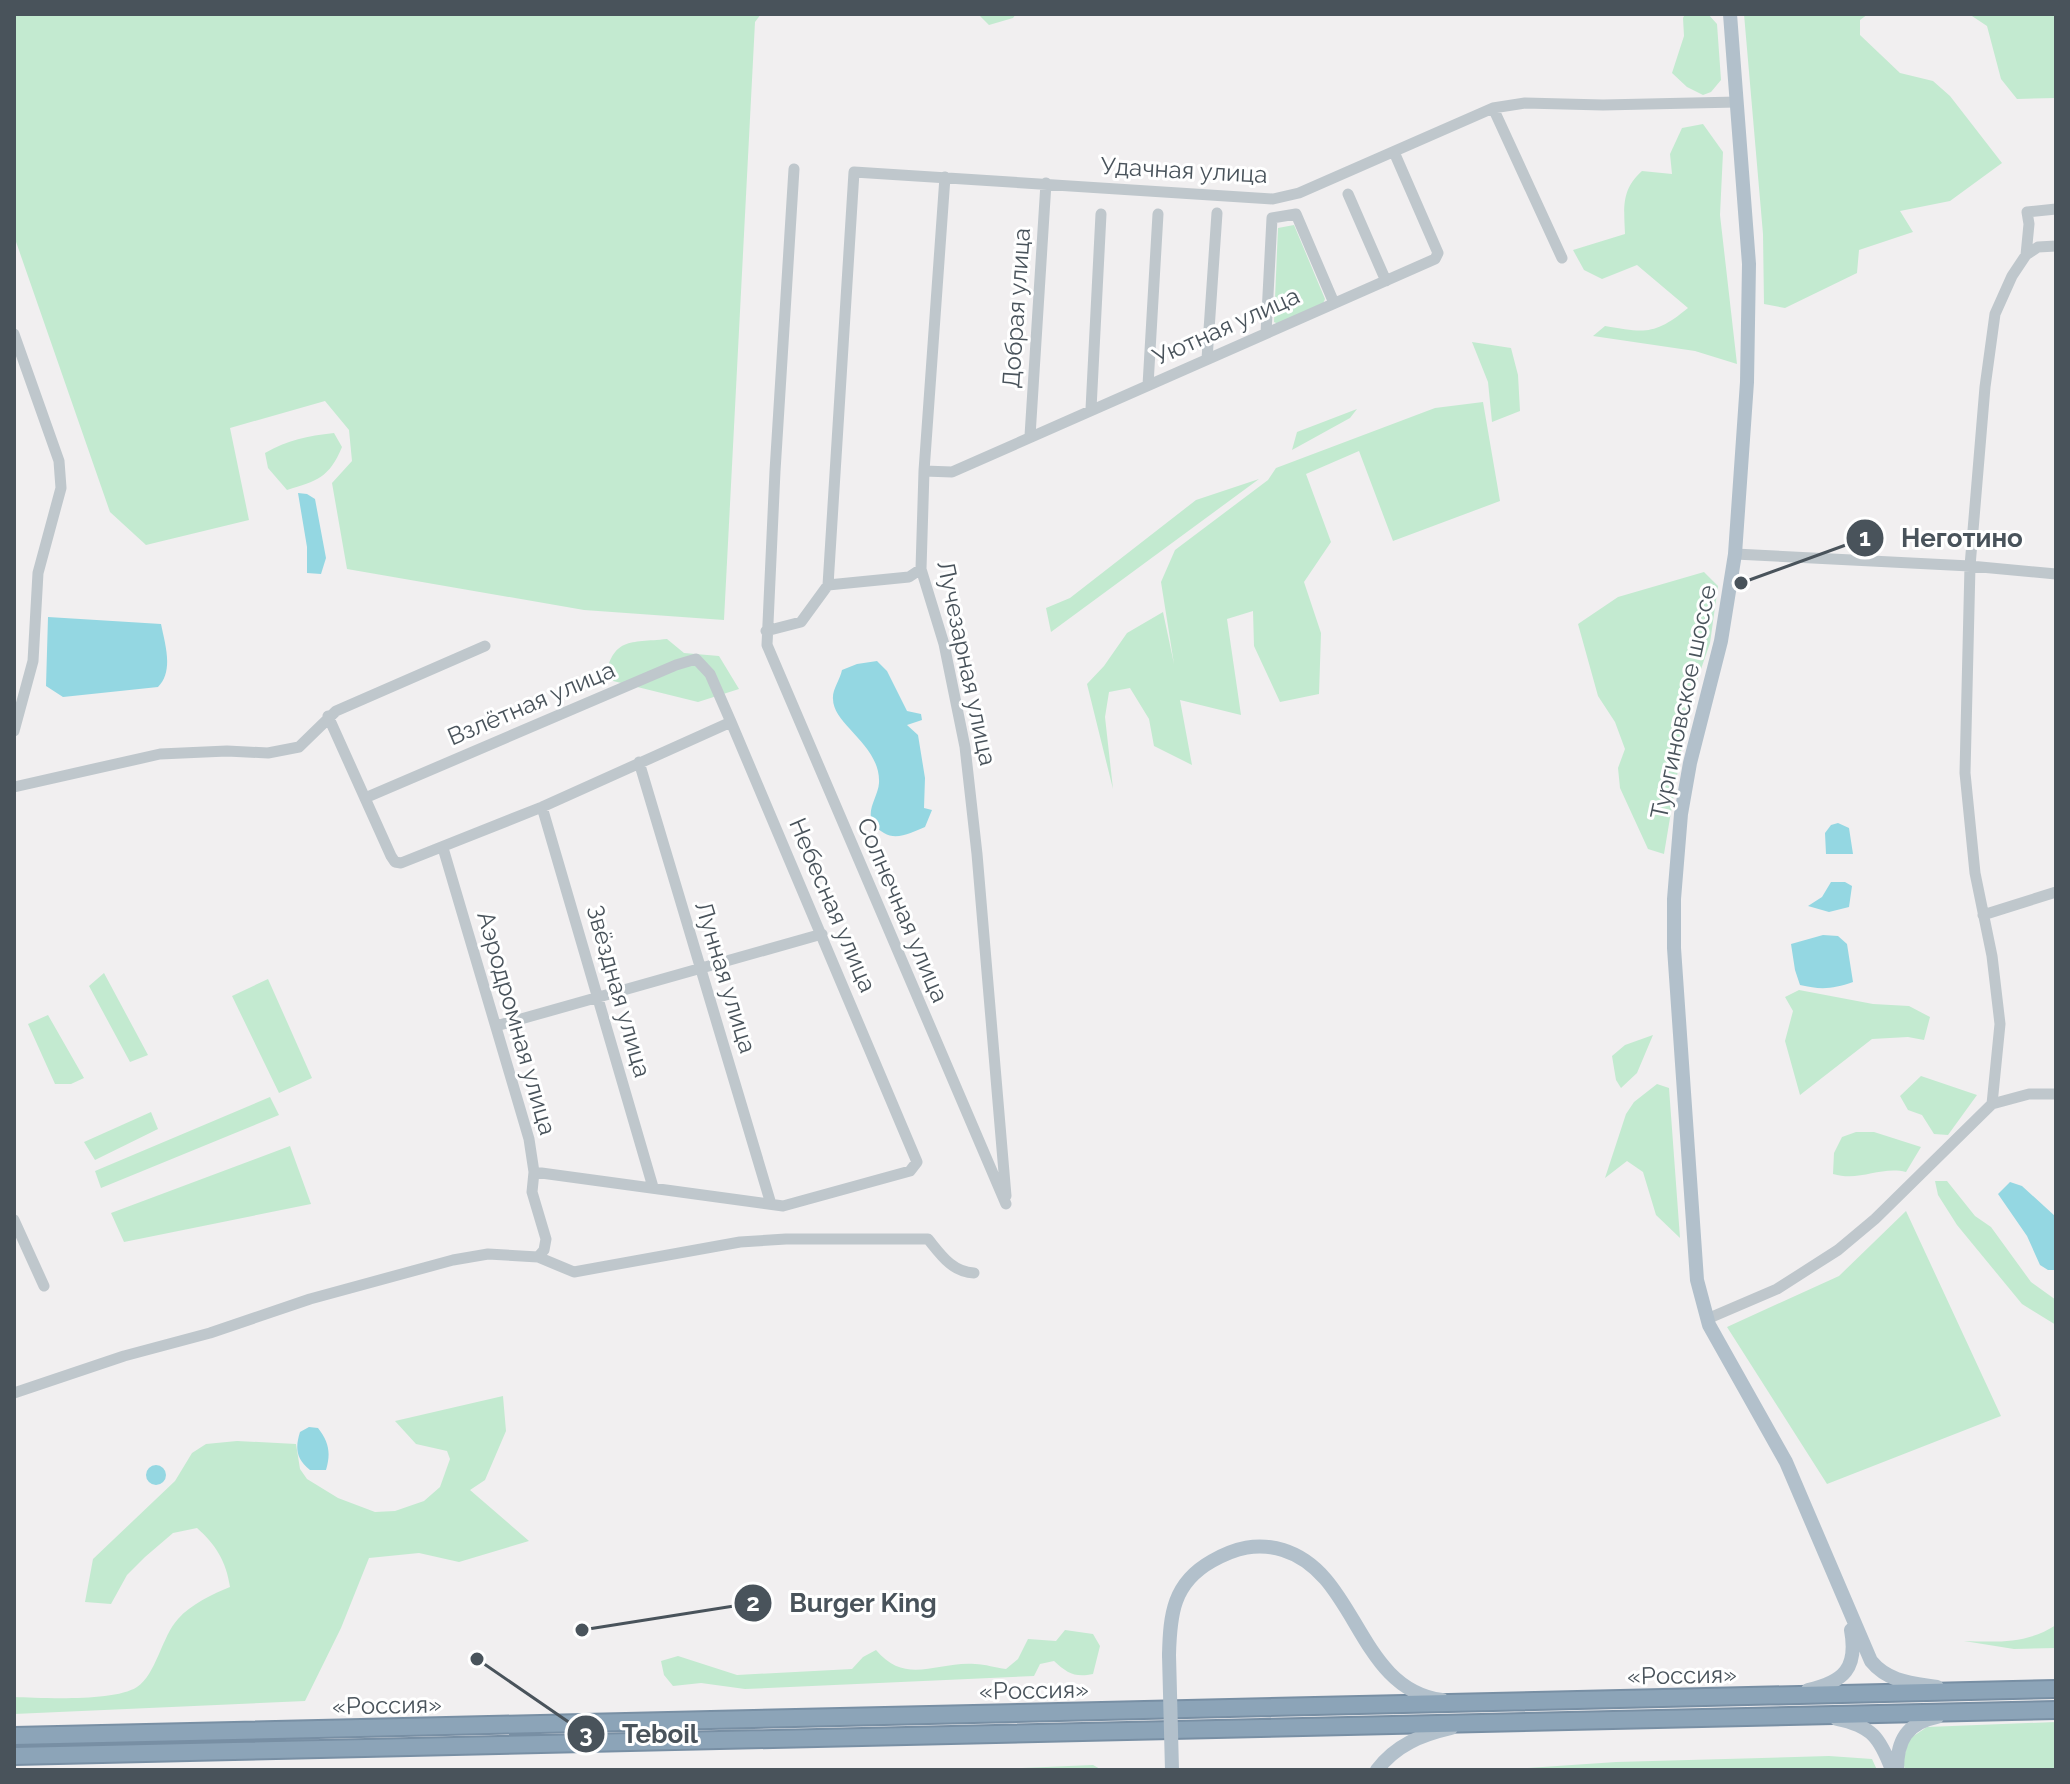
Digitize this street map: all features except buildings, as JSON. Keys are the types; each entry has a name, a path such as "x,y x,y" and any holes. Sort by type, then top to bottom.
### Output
{"highway":[{"name":"«Россия»","path":"14,1736 2056,1689"},
{"name":"«Россия»","path":"14,1756 2056,1710"}],"main road":[{"name":"Тургиновское шоссе","path":"1730,14 1750,312 1735,554 1721,641 1685,788 1674,899 1674,948 1699,1293 1707,1319 1786,1462 1869,1656 1884,1674 1902,1681 1961,1692"},
{"path":"1172,1770 1169,1655 1173,1605 1196,1571 1243,1547 1268,1546 1293,1553 1317,1569 1335,1591 1375,1656 1396,1679 1430,1699 1470,1704"},
{"name":"Тургиновское шоссе","path":"1775,1697 1828,1685 1845,1673 1852,1660 1854,1646 1846,1606"},
{"path":"1894,1770 1899,1745 1912,1727 1923,1720 1962,1712"},
{"path":"1816,1715 1852,1722 1870,1731 1883,1747 1894,1770"},
{"path":"1377,1770 1400,1747 1413,1740 1473,1723"}],"street":[{"name":"Удачная улица","path":"828,585 854,172 1273,199 1299,193 1493,108 1525,103 1614,105 1737,102"},
{"path":"1493,108 1562,258"},
{"name":"Уютная улица","path":"924,471 952,472 1435,259 1439,255 1394,152"},
{"name":"Солнечная улица","path":"794,169 766,631 771,656 1006,1204"},
{"name":"Лучезарная улица","path":"945,177 924,471 921,569 944,644 965,747 1006,1204"},
{"name":"Добрая улица","path":"1030,436 1046,183"},
{"path":"1348,194 1386,281"},
{"path":"2026,255 2027,212 2056,209"},
{"path":"1207,359 1217,213"},
{"path":"1091,409 1101,214"},
{"path":"1148,385 1158,214"},
{"path":"1266,333 1272,218 1296,214 1334,303"},
{"path":"1992,1104 2000,1024 1992,956 1975,873 1965,773 1970,566 1995,314 2012,276 2026,255 2038,247 2056,246"},
{"path":"14,334 59,461 61,488 38,573 33,661 14,731"},
{"path":"1735,554 1970,566 2056,574"},
{"path":"766,631 801,622 828,585 909,577 921,569"},
{"path":"14,787 160,754 280,752 299,747 328,716 485,646"},
{"name":"Взлётная улица","path":"365,798 685,661 696,659 710,674"},
{"name":"Небесная улица","path":"710,674 917,1162 910,1171 783,1206 771,1204"},
{"path":"328,716 395,862 408,862 542,807 731,722"},
{"name":"Лунная улица","path":"639,762 771,1204"},
{"name":"Звёздная улица","path":"542,807 653,1187"},
{"name":"Аэродромная улица","path":"443,848 529,1139 534,1172 532,1192 546,1239 544,1250 538,1257"},
{"path":"1983,915 2056,892"},
{"path":"496,1026 822,934"},
{"path":"1707,1319 1777,1289 1838,1250 1875,1219 1992,1104 2029,1094 2056,1094"},
{"path":"534,1172 771,1204"},
{"path":"14,1220 44,1286"},
{"path":"14,1393 310,1299 453,1260 488,1254 538,1257 574,1272 740,1242 928,1239 947,1263 961,1272 974,1273"}],"green space":[{"path":"14,14 761,14 755,22 724,620 584,610 347,569 332,483 352,461 349,430 325,401 230,428 249,520 146,545 110,512 14,236"},
{"path":"978,14 1016,14 1013,18 989,25"},
{"path":"1685,14 1708,14 1717,24 1721,80 1711,92 1703,95 1687,87 1672,73 1684,36"},
{"path":"1744,14 1868,14 1860,20 1860,35 1900,73 1933,81 1950,96 2002,163 1950,201 1900,211 1913,232 1859,250 1857,273 1785,308 1764,304 1763,234"},
{"path":"1969,14 2056,14 2056,98 2017,99 2001,79 1987,26"},
{"path":"1703,124 1723,152 1720,215 1737,364 1695,351 1593,336 1605,326 1650,330 1667,323 1688,308 1637,265 1602,279 1584,270 1573,250 1625,234 1625,200 1630,185 1642,171 1672,174 1670,154 1682,128"},
{"path":"1294,225 1325,299 1322,306 1278,324 1274,322 1278,228"},
{"path":"1472,342 1511,348 1518,375 1520,411 1492,422 1488,382"},
{"path":"1483,402 1500,501 1393,541 1359,451 1306,474 1331,542 1304,582 1321,633 1319,694 1280,702 1254,646 1253,611 1227,619 1241,715 1180,700 1192,765 1154,746 1149,719 1130,688 1109,692 1105,717 1113,789 1087,684 1127,633 1163,612 1174,664 1161,582 1175,550 1268,480 1276,468 1435,408"},
{"path":"1357,409 1350,418 1292,450 1297,432"},
{"path":"334,433 342,447 332,466 314,481 287,490 268,468 265,453 298,439"},
{"path":"1259,479 1051,632 1046,608 1070,598 1196,500"},
{"path":"1704,572 1718,586 1710,643 1689,704 1664,854 1648,849 1620,788 1618,768 1625,749 1615,722 1598,696 1578,624 1618,597"},
{"path":"667,639 684,653 719,656 739,689 698,702 605,679 608,665 618,649 633,642"},
{"path":"104,973 148,1055 130,1062 89,986"},
{"path":"268,979 312,1078 279,1093 232,996"},
{"path":"1799,990 1873,1004 1909,1006 1930,1017 1924,1040 1908,1037 1872,1039 1800,1095 1785,1041 1793,1011 1785,997"},
{"path":"48,1015 84,1078 71,1084 55,1084 28,1024"},
{"path":"1653,1035 1637,1073 1621,1088 1616,1080 1612,1056 1625,1045"},
{"path":"1921,1076 1977,1095 1948,1135 1934,1134 1922,1115 1908,1110 1900,1096"},
{"path":"1657,1084 1669,1088 1680,1238 1656,1215 1643,1172 1627,1161 1605,1178 1626,1114 1634,1102"},
{"path":"270,1097 279,1115 101,1188 95,1171"},
{"path":"151,1112 158,1129 95,1160 84,1142"},
{"path":"1856,1132 1874,1132 1921,1147 1906,1172 1887,1171 1852,1176 1833,1174 1834,1153 1842,1137"},
{"path":"290,1146 311,1204 124,1242 111,1213"},
{"path":"1935,1181 1947,1181 1975,1216 1991,1227 2031,1282 2056,1300 2056,1325 2022,1304 1957,1225 1938,1195"},
{"path":"1906,1211 2001,1416 1827,1484 1727,1327 1839,1276"},
{"path":"503,1396 506,1431 485,1480 470,1490 529,1541 459,1562 419,1553 369,1558 341,1628 305,1701 14,1714 14,1697 95,1697 137,1687 149,1674 178,1619 196,1604 230,1587 219,1554 197,1528 173,1533 145,1557 127,1575 111,1604 85,1602 93,1559 175,1481 192,1453 206,1444 237,1441 296,1444 300,1469 307,1479 338,1498 375,1512 395,1511 424,1501 440,1487 450,1459 447,1451 416,1444 395,1421"},
{"path":"2056,1625 2056,1648 2014,1649 1964,1641 2023,1639"},
{"path":"1065,1630 1093,1634 1100,1646 1093,1674 1072,1674 1054,1661 1040,1664 1034,1676 745,1689 701,1683 673,1686 664,1675 661,1661 678,1656 737,1675 852,1669 863,1657 876,1650 887,1661 910,1669 979,1664 1006,1669 1018,1659 1028,1639 1056,1641"},
{"path":"2056,1722 2056,1770 1905,1770 1903,1761 1909,1739 1927,1727"},
{"path":"1829,1756 1872,1759 1877,1770 1497,1770 1616,1762"},
{"path":"1093,1765 1102,1770 976,1770"}],"water":[{"path":"298,493 315,499 326,558 321,574 307,573 307,547"},
{"path":"48,617 161,624 167,657 163,681 158,687 63,697 46,686"},
{"path":"877,661 887,671 907,711 921,714 922,720 907,725 918,735 925,778 924,808 932,810 925,827 899,836 884,833 872,821 871,809 879,783 878,770 865,747 840,718 833,699 842,670"},
{"path":"1838,823 1849,828 1853,854 1826,854 1825,833 1831,825"},
{"path":"1831,882 1845,882 1852,886 1849,907 1829,912 1808,906 1822,897"},
{"path":"1823,935 1838,936 1847,944 1853,982 1827,988 1800,985 1791,944"},
{"path":"2010,1182 2022,1186 2056,1217 2055,1270 2040,1265 2027,1236 1998,1194"},
{"path":"309,1427 318,1428 327,1443 326,1470 310,1470 299,1457 297,1443 300,1432"},
{"path":"156,1465 163,1468 166,1475 163,1482 156,1485 149,1482 146,1475 149,1468"}],"place":[{"name":"Неготино","path":"1741,583"},
{"name":"Burger King","path":"582,1630"},
{"name":"Teboil","path":"477,1659"}]}
